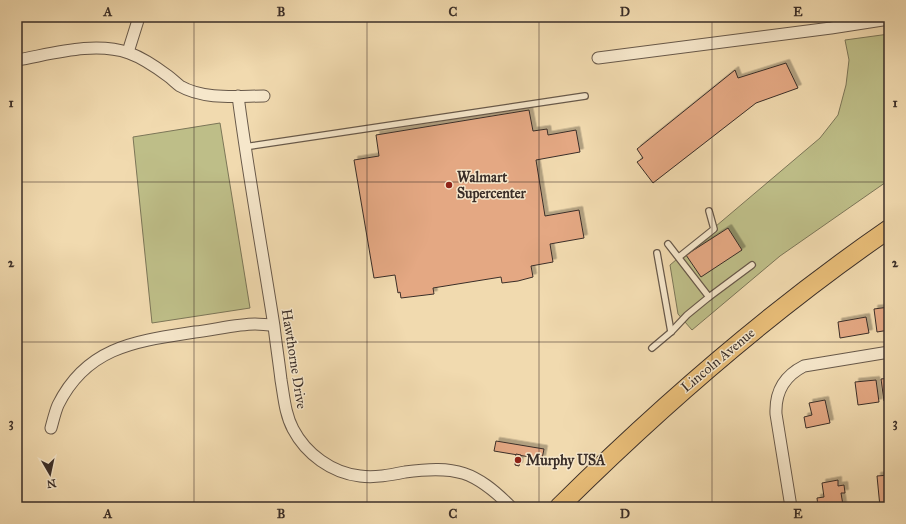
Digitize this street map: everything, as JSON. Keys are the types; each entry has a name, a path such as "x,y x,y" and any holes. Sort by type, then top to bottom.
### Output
{"main road":[{"name":"Lincoln Avenue","path":"559,507 634,434 737,344 801,292 889,229"}],"street":[{"path":"128,52 139,17"},
{"path":"598,58 831,28 889,19"},
{"path":"17,60 76,50 110,49 128,52 139,57 180,85 194,92 238,96 264,96"},
{"name":"Hawthorne Drive","path":"238,96 244,148 274,325 284,402 293,429 301,442 319,460 338,470 360,476 385,476 431,469 445,469 459,472 486,484 511,507"},
{"path":"51,428 58,406 68,389 79,375 94,361 116,348 150,339 173,335 254,324 274,325"},
{"path":"791,507 776,405 781,386 795,371 804,366 814,363 889,352"}],"lane":[{"path":"244,148 586,96"},
{"path":"679,257 714,229 709,211"},
{"path":"668,244 709,297"},
{"path":"658,253 671,332"},
{"path":"652,348 671,332 687,315 752,264"}],"green space":[{"path":"889,34 889,180 780,256 692,330 678,314 670,265 820,138 838,115 846,85 849,60 845,40"},
{"path":"220,123 250,308 152,323 133,137"}],"building":[{"path":"786,63 798,88 756,103 653,183 637,162 643,158 637,149 735,70 738,78"},
{"name":"Walmart Supercenter","path":"529,110 533,131 547,129 548,135 576,130 580,152 536,160 545,216 579,210 584,238 550,244 553,262 531,266 533,277 518,281 502,283 501,277 433,288 434,294 401,298 400,292 398,293 395,275 374,278 354,160 379,156 376,135"},
{"path":"728,228 742,250 701,277 686,255"},
{"path":"889,307 889,330 877,332 874,309"},
{"path":"866,317 869,333 840,338 838,322"},
{"path":"889,378 889,401 884,401 881,379"},
{"path":"876,380 879,402 858,405 855,382"},
{"path":"825,400 830,423 806,428 804,417 812,415 809,403"},
{"name":"Murphy USA","path":"496,441 544,449 542,459 494,451"},
{"name":"Murphy USA","path":"516,454 521,455 519,466 515,465"},
{"path":"889,475 889,507 880,507 877,476"},
{"path":"838,480 838,486 844,485 845,493 841,493 843,505 818,507 817,498 824,497 822,483"}],"place":[{"name":"Walmart Supercenter","path":"449,185"},
{"name":"Murphy USA","path":"518,460"}]}
